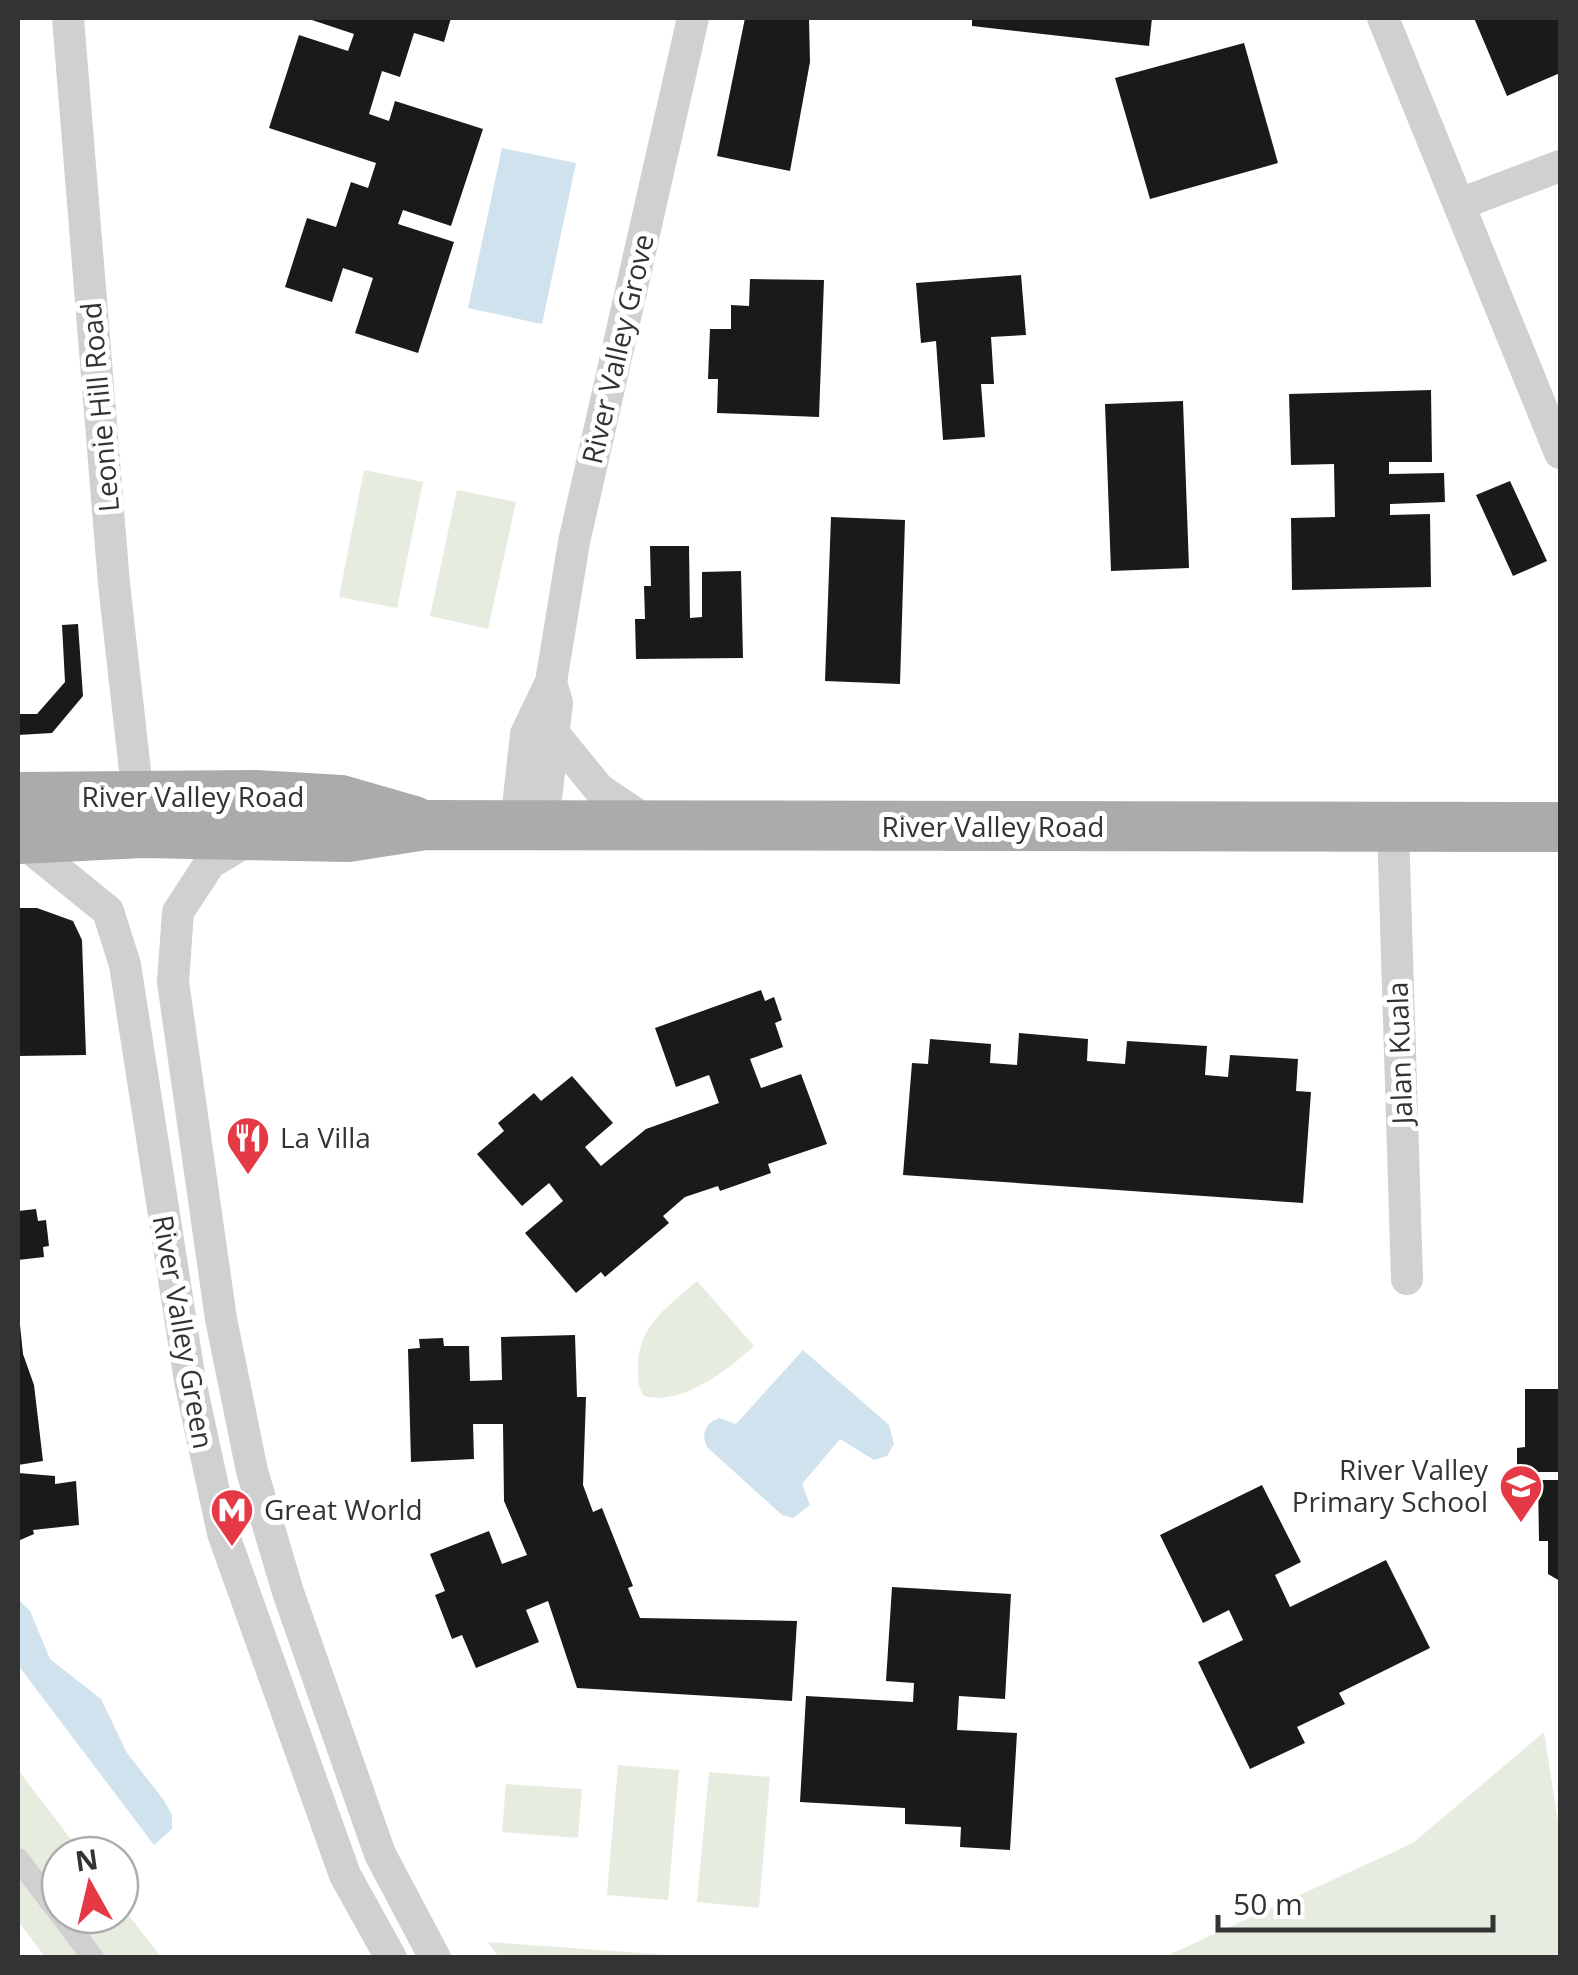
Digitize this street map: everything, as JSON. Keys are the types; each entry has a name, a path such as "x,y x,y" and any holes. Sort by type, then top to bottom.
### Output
{"main road":[{"name":"River Valley Road","path":"18,825 341,800 425,824"},
{"name":"River Valley Road","path":"140,814 252,838 348,837 425,824 1560,826"}],"street":[{"name":"Leonie Hill Road","path":"68,18 140,814"},
{"name":"River Valley Grove","path":"530,825 526,734 551,682 574,542 692,18"},
{"path":"1383,18 1560,453"},
{"path":"1460,204 1560,166"},
{"name":"River Valley Grove","path":"530,825 554,734 557,703 551,682"},
{"path":"554,734 599,788 651,824"},
{"name":"River Valley Green","path":"18,825 108,911 125,965 173,1284 223,1533 345,1875 391,1958"},
{"name":"Jalan Kuala","path":"1393,828 1408,1279"},
{"name":"River Valley Green","path":"252,838 210,863 178,912 173,982 221,1319 252,1471 288,1592 380,1854 435,1958"},
{"path":"18,1859 40,1888"},
{"path":"75,1935 93,1958"}],"shaded area":[{"path":"364,470 423,482 397,608 339,597"},
{"path":"457,490 516,502 488,629 430,616"},
{"path":"697,1281 754,1346 704,1384 673,1396 644,1396 638,1373 640,1351 649,1327"},
{"path":"1544,1732 1560,1835 1560,1957 1164,1957 1413,1843"},
{"path":"618,1765 679,1770 668,1900 607,1895"},
{"path":"18,1770 68,1835 40,1835 40,1935 140,1935 140,1930 161,1957 45,1957 18,1921"},
{"path":"709,1772 770,1777 759,1908 697,1902"},
{"path":"506,1784 582,1789 578,1838 502,1832"},
{"path":"488,1942 697,1957 499,1957"}],"water":[{"path":"502,148 576,163 542,324 468,308"},
{"path":"803,1350 889,1425 894,1444 887,1456 874,1460 840,1439 802,1484 810,1505 793,1518 782,1515 707,1447 704,1433 719,1418 736,1424"},
{"path":"18,1599 30,1611 50,1659 101,1699 127,1753 172,1815 172,1829 154,1845 18,1665"}],"building":[{"path":"306,18 451,18 444,42 414,33 400,77 382,71 369,114 389,121 395,101 483,129 451,226 403,210 398,224 454,242 418,353 355,333 373,278 343,268 332,302 285,287 307,218 336,227 351,182 368,188 376,163 269,128 299,35 348,51 354,34"},
{"path":"745,18 809,18 810,62 790,171 717,156"},
{"path":"972,18 1152,18 1149,46 972,26"},
{"path":"1474,18 1560,18 1560,73 1507,96"},
{"path":"1244,43 1278,163 1150,199 1115,78"},
{"path":"1021,275 1026,335 991,337 994,384 981,384 985,437 943,440 936,341 921,343 916,283"},
{"path":"750,279 824,280 819,417 717,413 718,379 708,379 710,329 731,329 731,305 749,306"},
{"path":"1431,390 1432,462 1389,462 1389,474 1444,473 1445,502 1390,504 1390,515 1430,514 1431,587 1292,590 1291,518 1335,517 1334,464 1291,465 1289,394"},
{"path":"1183,401 1189,568 1111,571 1105,404"},
{"path":"1510,481 1547,561 1513,576 1476,495"},
{"path":"831,517 905,520 900,684 825,681"},
{"path":"650,546 689,546 690,618 702,617 702,572 741,571 743,658 636,659 635,619 645,619 644,586 651,586"},
{"path":"78,624 83,696 52,733 18,735 18,714 37,714 65,682 62,625"},
{"path":"18,908 37,908 73,921 82,940 86,1055 18,1056"},
{"path":"761,990 765,1001 774,997 782,1020 775,1023 783,1047 750,1059 761,1088 801,1074 827,1144 768,1164 771,1173 720,1191 718,1186 685,1197 663,1216 669,1223 605,1277 601,1272 576,1293 525,1233 563,1201 549,1183 522,1206 477,1154 504,1131 498,1123 534,1093 541,1101 572,1076 613,1123 585,1147 601,1166 646,1129 719,1103 709,1075 676,1087 655,1028"},
{"path":"1019,1033 1088,1039 1087,1061 1125,1064 1127,1041 1207,1046 1205,1075 1228,1077 1230,1055 1298,1059 1296,1091 1311,1092 1303,1203 903,1175 912,1063 928,1064 930,1039 991,1044 990,1063 1017,1065"},
{"path":"36,1209 38,1221 46,1220 49,1246 43,1247 44,1257 18,1260 18,1211"},
{"path":"20,1325 23,1354 34,1385 43,1461 18,1465"},
{"path":"575,1335 577,1397 586,1397 583,1485 593,1512 602,1508 633,1586 628,1588 640,1618 797,1621 792,1701 577,1688 548,1601 526,1610 539,1642 476,1668 462,1635 452,1639 435,1595 445,1591 430,1554 489,1531 502,1564 527,1555 504,1501 503,1424 473,1424 474,1459 411,1462 408,1349 420,1348 419,1339 443,1338 444,1346 469,1346 470,1381 502,1380 501,1337"},
{"path":"1525,1389 1560,1389 1560,1472 1517,1472 1517,1448 1525,1447"},
{"path":"18,1473 55,1476 55,1484 76,1481 79,1525 33,1530 34,1534 18,1541"},
{"path":"1538,1480 1560,1480 1560,1581 1548,1574 1548,1541 1539,1541"},
{"path":"1262,1485 1301,1562 1275,1575 1290,1607 1386,1560 1430,1648 1339,1693 1345,1704 1297,1727 1305,1743 1250,1769 1198,1662 1243,1640 1229,1610 1203,1623 1160,1535"},
{"path":"892,1587 1011,1594 1005,1699 959,1696 957,1730 1017,1733 1010,1850 960,1847 961,1827 905,1824 905,1808 800,1802 806,1696 913,1702 914,1683 886,1681"}],"place":[{"name":"La Villa","path":"248,1176"},
{"name":"River Valley Primary School","path":"1521,1524"},
{"name":"Great World","path":"232,1548"}]}
